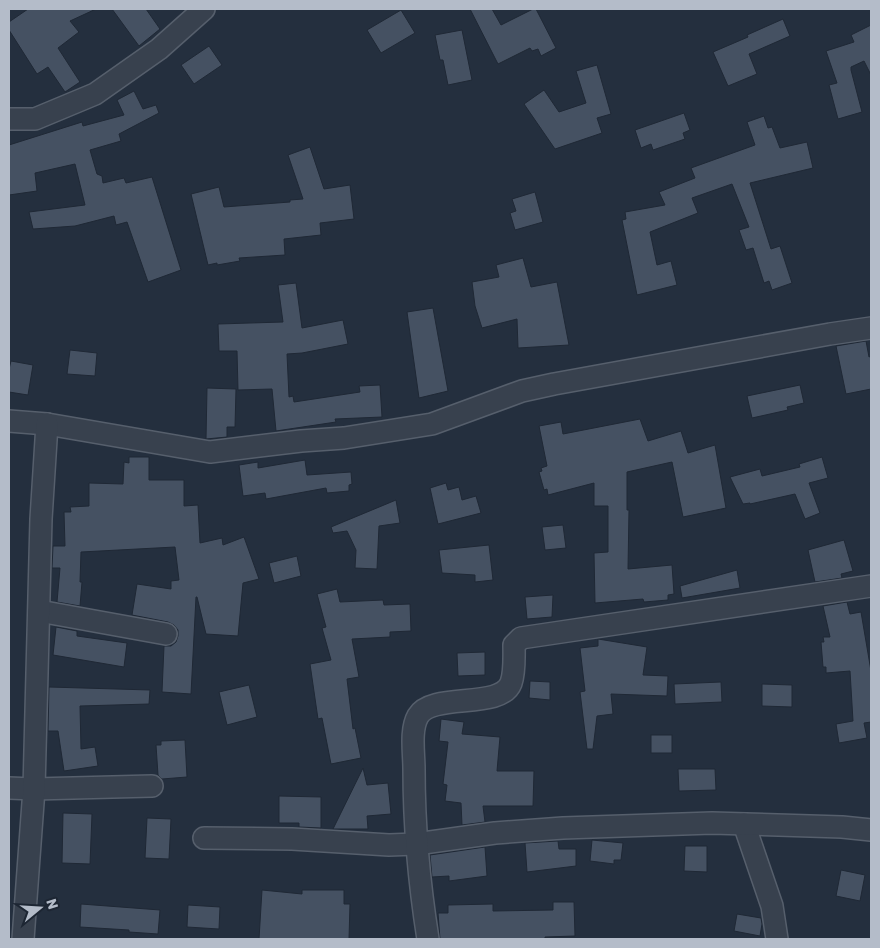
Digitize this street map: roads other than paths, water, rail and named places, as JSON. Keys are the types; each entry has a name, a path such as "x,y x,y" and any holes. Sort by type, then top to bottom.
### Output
{"street":[{"path":"9,119 35,119 95,94 159,49 204,9"},
{"path":"9,421 48,424 210,452 344,438 432,424 522,391 871,328"},
{"path":"23,939 34,789 41,519 48,424"},
{"path":"428,939 420,892 414,809 415,725 419,715 427,707 476,700 505,691 511,684 514,645 521,638 871,586"},
{"path":"39,611 166,634"},
{"path":"9,788 152,786"},
{"path":"744,824 772,906 777,939"},
{"path":"204,838 292,839 389,846 495,833 564,828 744,824 842,827 871,830"}]}
